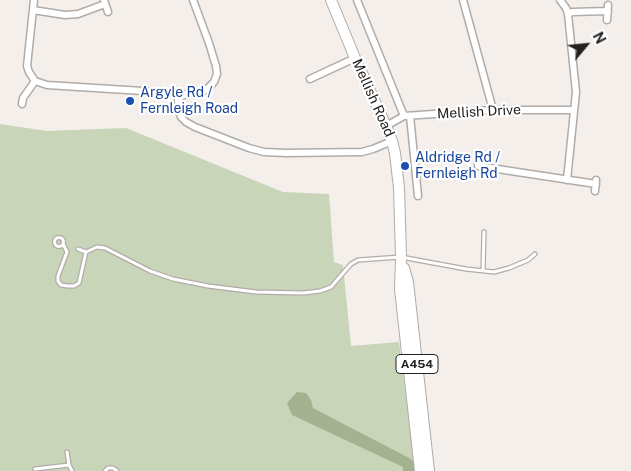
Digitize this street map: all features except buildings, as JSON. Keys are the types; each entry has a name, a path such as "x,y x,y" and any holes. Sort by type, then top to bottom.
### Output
{"main road":[{"name":"Mellish Road","path":"331,0 392,141 400,200 401,257"},
{"name":"A454","path":"401,257 400,289 420,471"},
{"name":"A454","path":"401,257 408,282 429,471"}],"street":[{"path":"34,0 28,66 29,72 35,81 46,85 175,94 180,97"},
{"path":"194,0 209,43 217,74 214,82 206,90 186,94 178,100 178,109 181,117 186,122 249,148 264,152 362,152 392,141"},
{"name":"Mellish Road","path":"357,0 407,116 418,196"},
{"path":"463,0 493,110"},
{"path":"560,0 568,14 576,92 567,180"},
{"path":"33,10 65,15 78,14 104,2 108,12"},
{"path":"568,14 608,8 607,20"},
{"path":"310,79 355,58"},
{"path":"21,99 35,81"},
{"name":"Mellish Drive","path":"386,126 407,116 493,110 574,110"},
{"path":"478,159 478,166 596,185"}],"lane":[{"path":"483,270 484,232"},
{"path":"63,244 67,252 58,276 58,281 61,284 74,286 79,283 86,252"},
{"path":"78,249 86,252 97,247 105,248 150,271 208,286 256,292 303,293 320,291 331,287 351,264 358,260 401,257 494,272 528,260 535,254"},
{"path":"67,452 72,471"},
{"path":"35,469 69,465"},
{"path":"105,471 108,468 113,468 116,471"}],"green space":[{"path":"0,124 47,131 126,128 283,192 329,194 334,262 343,265 351,346 399,342 416,471 0,471"},
{"path":"297,392 306,393 311,400 313,408 411,459 416,465 416,471 403,471 403,467 292,415 287,403"}],"place":[{"name":"Argyle Rd / Fernleigh Road","path":"130,101"},
{"name":"Aldridge Rd / Fernleigh Rd","path":"405,166"}]}
